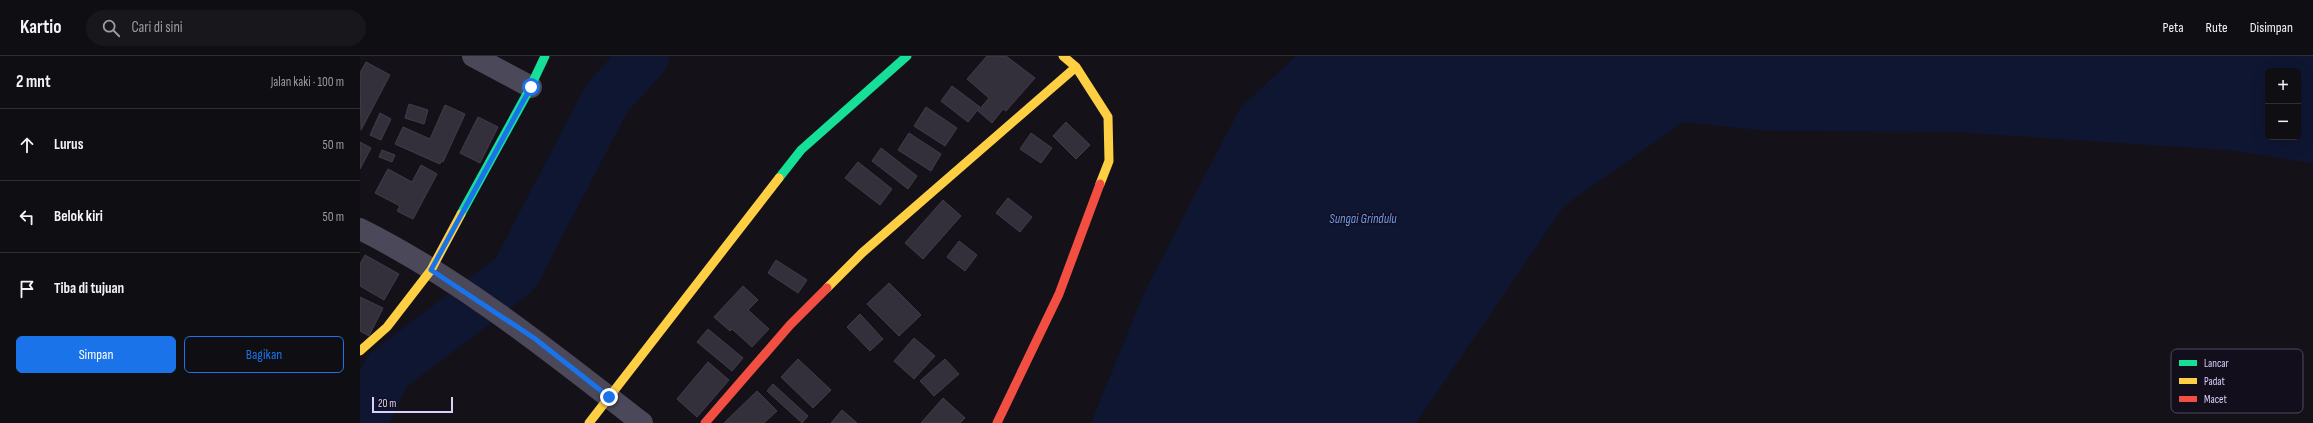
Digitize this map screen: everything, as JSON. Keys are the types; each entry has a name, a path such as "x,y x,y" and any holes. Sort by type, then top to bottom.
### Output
{"street":[{"path":"473,56 531,87"},
{"path":"360,351 387,327 437,274 531,87 545,56"},
{"path":"589,423 801,150 907,56"},
{"path":"997,423 1059,294 1109,161 1108,116 1076,67 1064,56"},
{"path":"705,423 790,325 862,253 1076,67"},
{"path":"360,229 390,244 534,338 642,423"}],"water":[{"name":"Sungai Grindulu","path":"1296,56 2313,56 2313,163 2226,150 1953,132 1768,131 1683,122 1564,206 1416,423 1091,423 1143,295 1240,108"}],"building":[{"path":"987,56 1006,56 1035,78 1006,111 1003,109 992,123 978,111 989,98 967,79"},
{"path":"366,62 390,75 361,130 360,73"},
{"path":"952,86 980,107 968,122 941,101"},
{"path":"409,104 428,110 424,124 405,118"},
{"path":"445,105 465,114 443,162 441,161 440,164 395,144 403,127 430,139"},
{"path":"926,107 957,128 945,146 914,126"},
{"path":"380,113 391,119 381,140 370,135"},
{"path":"478,117 498,127 480,163 460,153"},
{"path":"1066,122 1090,145 1076,159 1053,136"},
{"path":"909,133 941,154 931,171 898,150"},
{"path":"1031,133 1052,148 1041,163 1020,149"},
{"path":"360,142 371,148 360,169"},
{"path":"881,148 917,176 908,189 872,161"},
{"path":"382,150 395,155 392,162 379,157"},
{"path":"858,162 892,189 880,205 845,178"},
{"path":"421,165 437,174 413,219 397,211 400,206 375,193 388,169 412,182"},
{"path":"1008,198 1032,217 1020,232 996,213"},
{"path":"943,200 961,216 923,259 905,243"},
{"path":"959,241 977,255 965,271 947,257"},
{"path":"365,255 399,274 384,300 360,286 360,264"},
{"path":"776,260 807,280 798,293 768,273"},
{"path":"889,283 921,315 899,336 867,304"},
{"path":"743,286 758,300 748,310 769,329 752,347 732,329 730,331 714,317"},
{"path":"360,297 383,308 369,336 360,331"},
{"path":"860,314 883,339 870,351 847,327"},
{"path":"708,329 743,358 732,371 697,342"},
{"path":"914,338 935,356 914,379 894,361"},
{"path":"798,359 831,390 813,408 781,377"},
{"path":"945,359 959,374 934,396 920,381"},
{"path":"708,362 729,380 697,417 677,399"},
{"path":"773,384 808,416 802,423 767,391"},
{"path":"757,391 777,411 764,423 724,423"},
{"path":"943,398 965,418 960,423 921,423"},
{"path":"842,410 857,423 831,423"}],"waterway":[{"path":"363,423 387,371 515,274 607,98 645,56"}],"traffic: fast":[{"path":"461,214 528,92 545,56"},
{"path":"779,178 801,150 907,56"}],"traffic: slow":[{"path":"1063,56 1076,67 1108,117 1109,161 1100,184"},
{"path":"827,288 862,253 1076,67"},
{"path":"589,423 779,178"},
{"path":"360,351 387,327 431,270 461,214"}],"traffic: jam":[{"path":"997,423 1059,294 1100,184"},
{"path":"705,423 790,325 827,288"}],"route":[{"path":"531,87 431,270 534,338 609,397"}]}
